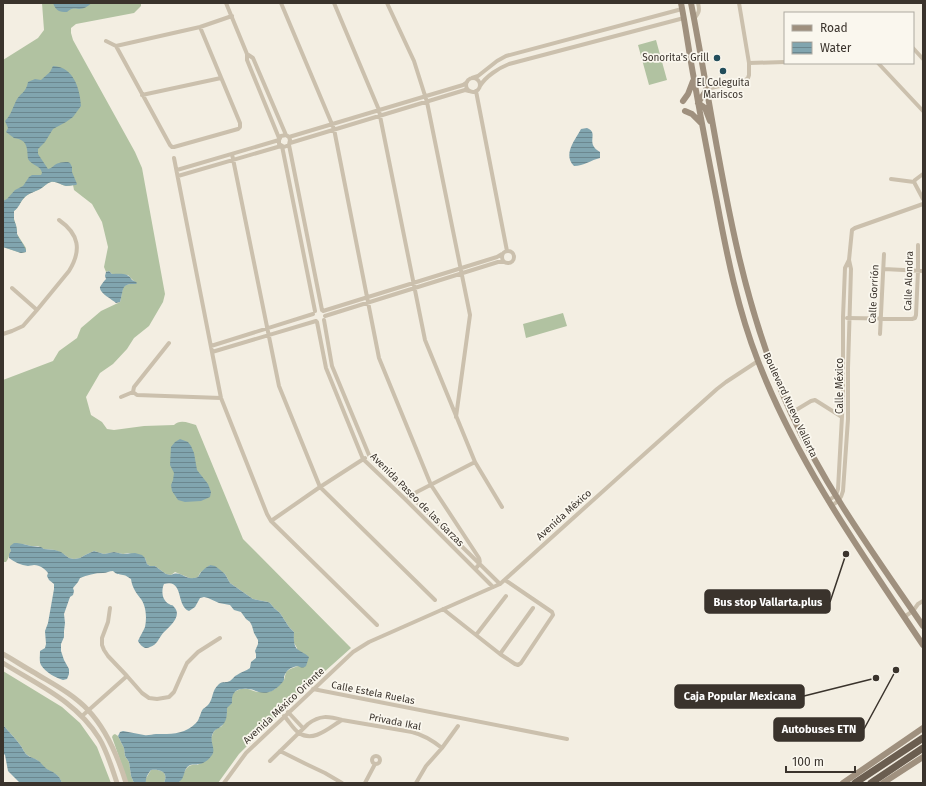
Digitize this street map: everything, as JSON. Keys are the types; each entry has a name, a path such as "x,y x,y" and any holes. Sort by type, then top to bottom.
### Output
{"highway":[{"path":"855,783 923,738"},
{"path":"871,783 923,748"}],"main road":[{"name":"Boulevard Nuevo Vallarta","path":"691,3 706,91 735,236 749,294 770,360 791,413 814,459 858,531 923,626"},
{"name":"Boulevard Nuevo Vallarta","path":"681,6 696,93 730,266 744,320 758,362 789,432 829,504 923,645"},
{"path":"683,101 694,80"},
{"path":"696,93 701,94 706,91"},
{"path":"706,91 698,103 705,108 715,134"},
{"path":"685,111 692,114 702,124"},
{"path":"843,783 923,728"},
{"path":"883,783 923,757"}],"street":[{"path":"226,3 279,139 278,142 281,146 314,313 313,318 316,321"},
{"path":"281,3 334,129 379,358 432,485 480,562 475,569"},
{"path":"334,3 379,110 425,340 475,462 502,507"},
{"path":"387,3 414,61 427,102 470,315 456,418"},
{"path":"694,19 700,10 698,3"},
{"path":"706,91 715,87 744,81 748,78 749,63 739,3"},
{"path":"176,170 279,139 283,135 287,136 332,124 463,84 469,79 478,76 506,56 661,15 681,6"},
{"path":"661,15 663,23"},
{"path":"116,46 200,27 232,16"},
{"path":"178,176 281,146 284,147 334,129 465,90 473,92 476,91 479,89 482,82 500,67 509,64 684,18"},
{"path":"640,21 643,28"},
{"path":"106,41 116,46 170,145 174,146 238,129 240,127 200,27"},
{"path":"572,39 574,46"},
{"path":"914,49 923,58"},
{"path":"247,54 252,58 290,140 324,318"},
{"path":"506,56 509,64"},
{"path":"749,63 784,62"},
{"path":"879,64 923,111"},
{"path":"142,95 221,78"},
{"path":"472,78 476,78 480,83 480,86"},
{"path":"467,82 466,85 470,91"},
{"path":"476,91 507,251"},
{"path":"232,154 279,386 320,487 435,600"},
{"path":"174,158 221,398 267,514 271,521 377,625"},
{"path":"914,182 923,174"},
{"path":"891,179 914,182"},
{"path":"914,182 923,199"},
{"name":"Calle México","path":"837,498 842,496 843,491 848,419 851,268 849,260 852,230 923,204"},
{"path":"3,334 23,326 74,263 77,246 74,235 67,225 59,220"},
{"name":"Calle Alondra","path":"881,318 915,318 921,271 918,245"},
{"path":"211,346 267,329 319,310 322,311 497,257 507,251 512,252 514,255 512,261 507,263 498,262 368,303 324,318 322,322 316,321 212,352"},
{"path":"502,254 504,262"},
{"name":"Calle Gorrión","path":"880,334 884,254"},
{"name":"Calle México","path":"837,498 842,418 845,268 849,260"},
{"path":"884,269 921,271"},
{"path":"12,288 37,310"},
{"path":"843,317 881,318"},
{"name":"Avenida Paseo de las Garzas","path":"324,318 332,366 369,456 500,584"},
{"name":"Avenida Paseo de las Garzas","path":"316,321 326,368 363,459 493,588"},
{"path":"133,392 134,387 169,343"},
{"name":"Avenida México","path":"361,647 500,584 717,389 758,362"},
{"path":"133,392 137,395 221,398"},
{"path":"120,397 133,392"},
{"path":"791,413 815,400 842,418"},
{"path":"271,521 320,487 369,456"},
{"path":"405,499 475,462"},
{"path":"829,504 837,498"},
{"path":"466,551 471,546"},
{"path":"443,609 500,654 515,664 521,664 553,615 551,611 505,580"},
{"path":"476,635 506,596"},
{"path":"904,617 913,611 918,604 923,601"},
{"path":"110,608 108,622 102,638 104,650 142,693 149,698 157,699 169,697 174,692 188,663 198,652 220,638"},
{"path":"500,654 533,608"},
{"name":"Avenida México Oriente","path":"224,783 246,753 353,652 361,647"},
{"path":"3,654 61,688 74,697 88,710 107,736 114,750 126,783"},
{"path":"3,663 63,700 82,716 100,738 118,783"},
{"path":"82,716 128,676"},
{"name":"Calle Estela Ruelas","path":"313,689 567,739"},
{"path":"288,712 303,728"},
{"path":"284,716 298,732 312,736 317,735 342,720"},
{"name":"Privada Ikal","path":"270,761 298,732 313,720 324,716 421,734 442,748"},
{"path":"416,783 426,766 442,748 458,726"},
{"path":"280,751 342,783"},
{"path":"365,783 375,764"}],"green space":[{"path":"42,3 141,3 141,6 134,13 76,24 71,28 73,40 135,152 142,168 165,294 163,302 149,326 134,338 127,349 113,364 100,373 86,397 91,415 102,422 107,429 114,430 144,426 174,425 179,422 196,425 243,539 351,648 295,698 239,754 218,783 178,783 181,780 185,770 190,766 198,765 212,744 211,739 213,733 216,729 222,726 233,693 241,689 248,689 257,692 269,692 275,689 284,680 286,672 298,666 297,648 294,643 294,632 280,613 270,603 253,599 230,583 225,574 210,565 200,573 198,577 192,579 175,572 171,575 166,574 155,566 150,566 147,564 145,558 128,553 123,554 114,552 104,554 94,551 80,558 74,559 69,558 55,550 23,544 10,548 11,551 8,559 6,562 3,562 3,380 53,361 59,351 77,338 81,328 101,311 120,302 122,291 125,286 136,284 128,275 112,274 109,271 106,272 104,267 108,247 102,222 92,204 74,190 73,185 66,186 51,182 26,196 14,211 14,220 17,228 17,234 26,248 26,252 21,253 3,247 3,60 38,38 44,30"},
{"path":"656,40 667,80 649,85 638,45"},
{"path":"563,313 567,326 526,338 523,324"},
{"path":"3,671 62,707 80,723 97,747 111,783 62,783 57,775 44,767 40,762 26,754 19,743 3,725"},
{"path":"115,734 118,736 124,748 125,756 129,762 131,776 134,783 128,783 112,737"},
{"path":"151,770 163,772 165,776 164,783 146,783 145,780"}],"water":[{"path":"53,3 92,3 81,9 72,9 67,12 62,12 55,8"},
{"path":"53,66 66,70 71,75 77,86 81,106 73,117 53,129 45,142 38,149 38,154 48,169 56,164 70,163 77,184 66,186 51,182 41,189 26,196 14,211 17,234 26,250 26,252 21,253 3,247 3,201 7,199 15,190 23,186 29,177 32,175 41,175 42,173 40,168 28,159 26,145 19,139 14,138 6,132 8,128 5,121 18,98 26,88 28,82 35,79 41,80 50,72"},
{"path":"587,128 591,130 593,135 592,142 595,149 600,152 600,158 574,166 569,157 571,147 581,129"},
{"path":"109,271 112,274 126,275 137,283 125,286 120,302 116,303 100,289 100,286 106,279 106,272"},
{"path":"180,439 188,442 191,446 194,453 197,470 208,484 211,492 210,497 201,501 185,502 178,500 172,491 171,485 174,473 170,465 171,447"},
{"path":"14,543 55,550 61,552 69,558 74,559 80,558 94,551 104,554 114,552 123,554 135,553 142,555 147,564 150,566 155,566 166,574 171,575 178,573 190,578 198,577 203,570 210,565 215,566 225,574 230,583 253,599 270,603 280,613 294,632 294,641 297,649 309,657 306,666 302,668 295,666 289,669 286,672 283,682 277,688 266,693 251,689 241,689 234,693 232,703 227,708 227,716 225,721 213,733 212,755 203,763 188,766 182,779 178,783 164,783 165,776 163,772 151,770 146,779 146,783 134,783 131,776 129,762 125,756 124,748 118,736 120,732 123,731 146,735 172,734 182,732 191,727 197,721 203,709 210,702 216,687 220,683 230,681 236,675 250,668 251,662 256,658 255,651 258,640 250,622 241,612 234,610 230,605 219,603 204,597 200,598 195,607 189,611 182,604 175,585 170,583 164,584 162,592 164,598 176,610 176,618 154,645 145,648 138,641 145,627 145,609 143,602 133,587 131,579 125,575 117,574 113,571 88,575 80,578 73,588 73,595 70,597 64,614 64,637 61,644 61,651 69,669 69,674 67,679 60,679 45,670 41,665 40,660 40,651 45,648 46,644 45,631 48,623 54,584 49,580 47,576 48,573 42,568 36,565 23,565 9,558 11,551 10,546"},
{"path":"3,725 19,743 26,754 56,774 62,783 20,783 8,771 5,755 3,753"}],"place":[{"name":"Sonorita's Grill","path":"717,58"},
{"name":"El Coleguita Mariscos","path":"723,71"},
{"name":"Bus stop Vallarta.plus","path":"846,554"},
{"name":"Autobuses ETN","path":"896,670"},
{"name":"Caja Popular Mexicana","path":"876,678"}]}
